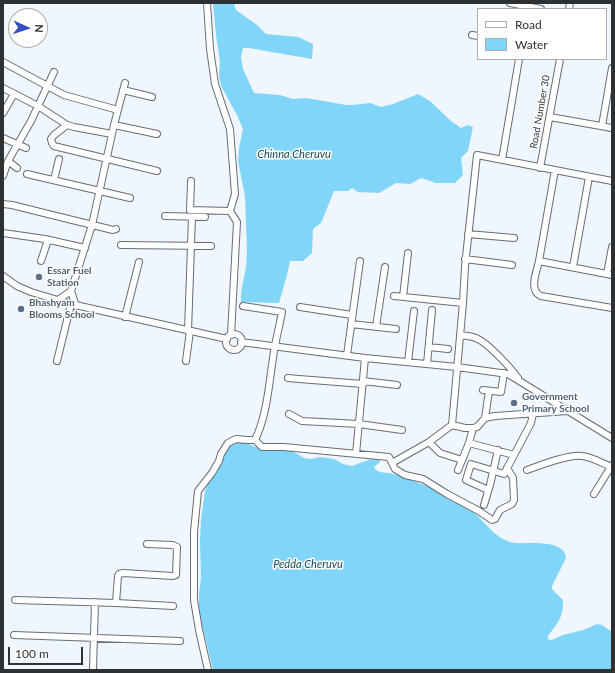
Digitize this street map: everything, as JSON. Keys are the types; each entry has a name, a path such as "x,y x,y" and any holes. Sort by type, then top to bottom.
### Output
{"street":[{"path":"207,3 210,49 215,84 230,129 235,194 230,211 237,222 229,337 226,342 228,347 233,350 239,348 242,342"},
{"path":"510,3 536,8"},
{"path":"502,160 519,60"},
{"name":"Road Number 30","path":"540,168 560,60"},
{"path":"3,62 57,91 72,97 118,110"},
{"path":"602,126 612,68"},
{"path":"3,176 8,161 38,106 54,72"},
{"path":"57,361 74,305 71,291 92,225 114,125 125,83"},
{"path":"3,88 38,106 67,125 112,134"},
{"path":"123,90 152,97"},
{"path":"3,113 14,94"},
{"path":"550,117 612,128"},
{"path":"67,125 51,139 54,146 157,171"},
{"path":"114,125 158,134"},
{"path":"3,138 26,148"},
{"path":"392,463 429,442 452,425 463,303 465,259 477,155 612,182"},
{"path":"54,180 59,159"},
{"path":"8,161 17,168"},
{"path":"555,170 533,285 535,290 541,296 612,308"},
{"path":"27,174 130,198"},
{"path":"573,267 589,177"},
{"path":"191,181 190,210 230,211"},
{"path":"3,204 113,230 116,229"},
{"path":"165,216 205,217"},
{"path":"186,361 189,331 192,216"},
{"path":"468,234 514,238"},
{"path":"3,235 48,240 85,248"},
{"path":"41,261 48,240"},
{"path":"121,245 211,246"},
{"path":"539,260 609,274 612,247"},
{"path":"403,297 408,253"},
{"path":"465,259 512,265"},
{"path":"346,355 360,261"},
{"path":"125,317 139,262"},
{"path":"376,327 384,267"},
{"path":"3,276 17,286 31,292 74,305 189,331 229,337 236,334 242,342"},
{"path":"58,300 71,291"},
{"path":"394,296 463,303"},
{"path":"243,306 282,312 275,345 265,413 255,440"},
{"path":"300,307 352,315"},
{"path":"427,364 432,310"},
{"path":"408,362 414,311"},
{"path":"351,324 396,329"},
{"path":"460,335 475,338 485,343 512,370 521,382"},
{"path":"242,342 508,374 612,438"},
{"path":"429,348 448,349"},
{"path":"356,454 365,358"},
{"path":"485,418 486,390 501,392 504,373"},
{"path":"288,378 397,385"},
{"path":"452,425 473,428 485,418 495,416 568,411"},
{"path":"289,414 302,420 359,424 402,430"},
{"path":"488,490 466,480 471,464 504,474 531,423 533,414"},
{"path":"458,470 470,443 473,428"},
{"path":"208,670 194,600 194,532 198,491 212,473 228,443 236,439 255,440 262,446 389,457 395,470 405,475 423,479 492,520 495,519 500,510 512,504 514,500 513,478 507,468"},
{"path":"429,442 440,453 462,460"},
{"path":"470,443 514,455"},
{"path":"484,506 498,450"},
{"path":"527,470 573,456 591,458 611,466 594,494"},
{"path":"116,603 119,574 176,575 177,547 174,545 147,544"},
{"path":"15,600 173,606"},
{"path":"93,670 95,602"},
{"path":"14,635 180,641"}],"water":[{"name":"Chinna Cheruvu","path":"213,3 234,3 236,10 257,25 266,34 298,37 313,44 312,59 243,48 241,57 243,69 254,93 280,95 293,99 306,98 346,105 370,103 381,107 418,94 430,101 451,121 461,128 468,125 473,127 468,151 461,158 463,175 455,183 436,183 421,178 410,184 396,183 379,193 358,192 352,188 348,191 334,191 321,223 313,229 312,253 303,261 290,261 279,303 241,302 247,250 245,196 238,161 243,129 221,86 219,75 220,62"},
{"name":"Pedda Cheruvu","path":"243,441 255,447 264,449 292,451 304,458 310,459 321,457 334,459 343,464 352,466 374,458 379,459 380,462 374,467 380,472 399,476 421,484 462,504 476,514 491,530 508,541 515,543 553,545 559,548 564,552 566,558 552,586 552,589 563,600 563,606 561,616 548,636 548,639 552,640 597,624 602,625 612,632 612,670 213,670 199,612 201,577 201,519 205,491 209,481 227,449 233,443"}],"place":[{"name":"Essar Fuel Station","path":"39,277"},
{"name":"Bhashyam Blooms School","path":"21,309"},
{"name":"Government Primary School","path":"514,403"}]}
